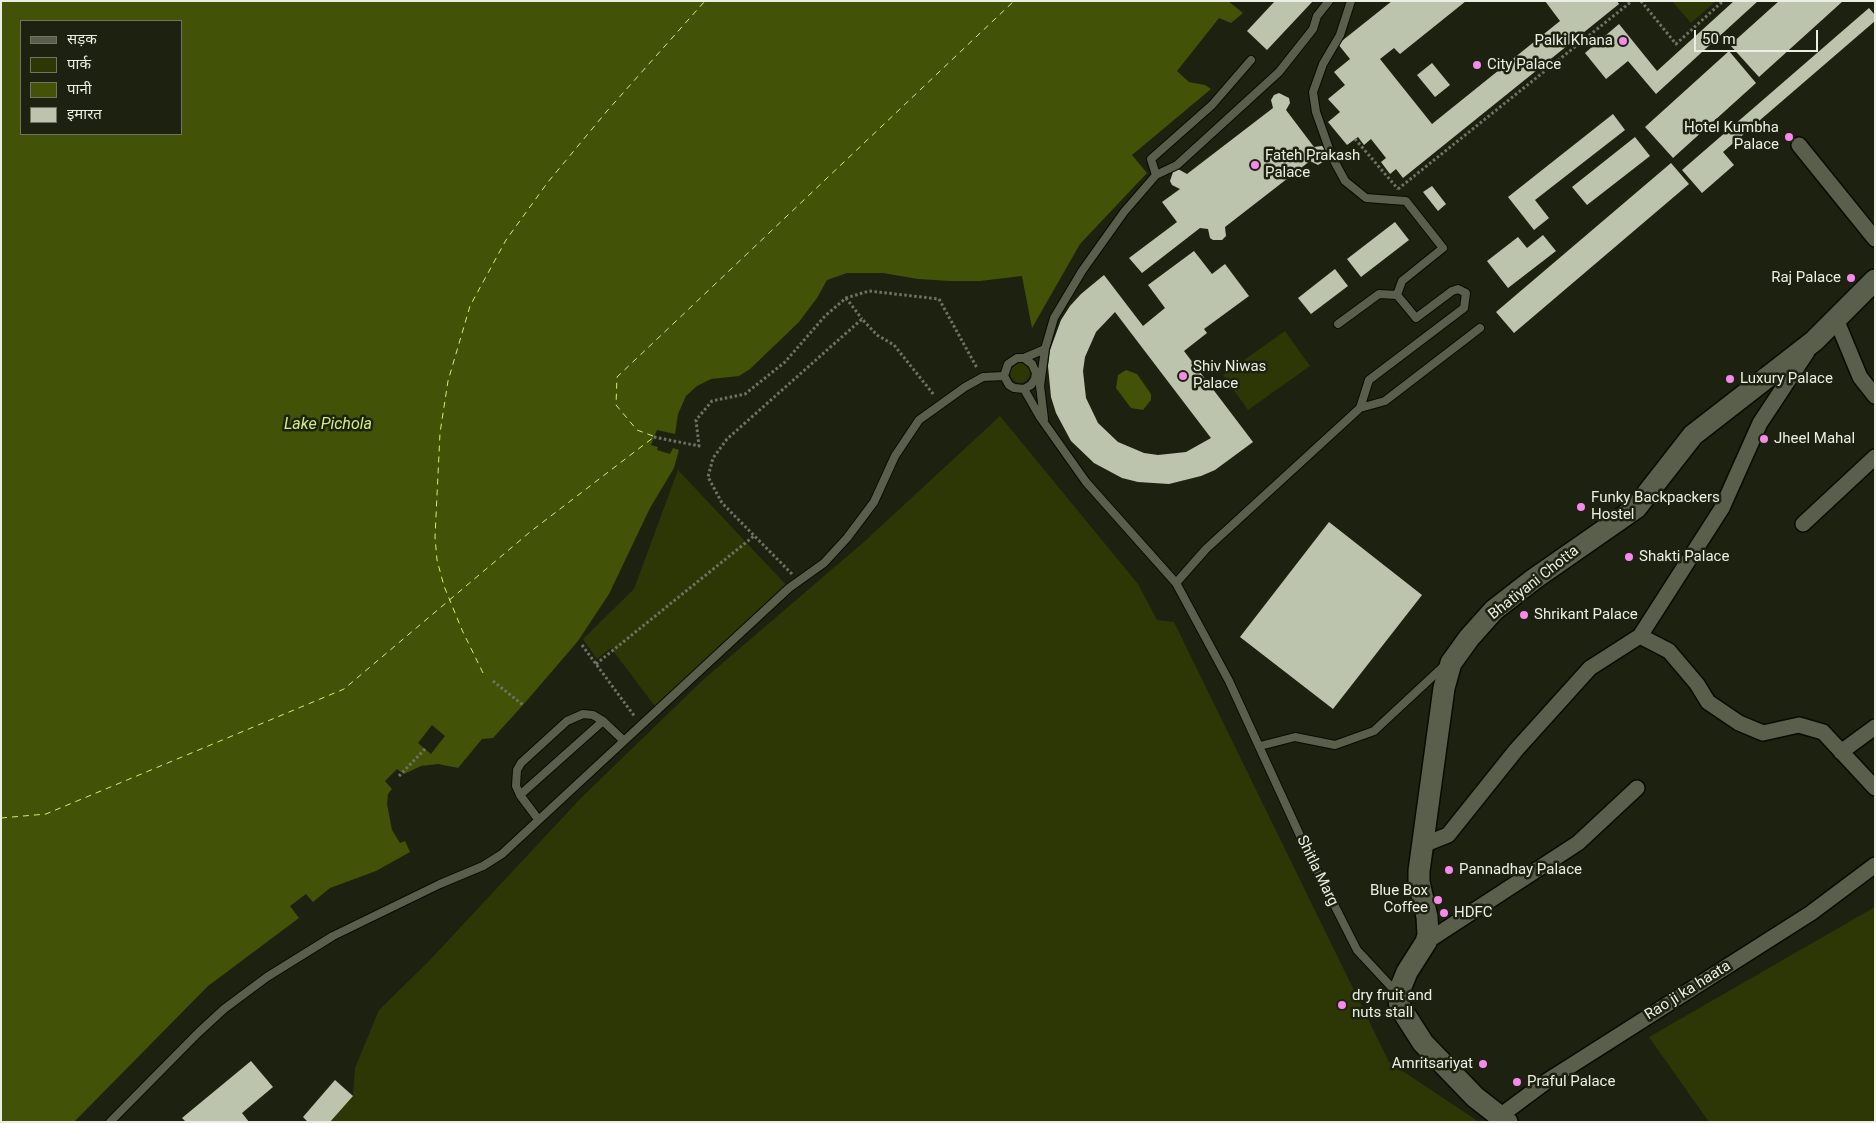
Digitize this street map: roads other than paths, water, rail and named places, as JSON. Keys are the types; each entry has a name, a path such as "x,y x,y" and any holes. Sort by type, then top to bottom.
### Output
{"main road":[{"name":"Bhatiyani Chotta","path":"1426,942 1428,922 1419,882 1444,688 1451,663 1469,638 1494,610 1534,578 1636,508 1692,435 1814,341 1875,280"},
{"path":"1398,994 1406,972 1426,942"},
{"name":"Shitla Marg","path":"1398,994 1400,1007 1423,1043 1475,1097 1504,1119"}],"street":[{"path":"1799,145 1875,239"},
{"path":"1836,319 1860,377 1875,396"},
{"path":"1424,845 1448,835 1516,750 1590,668 1640,636 1722,508 1760,423 1814,341"},
{"path":"1803,524 1875,457"},
{"path":"1640,636 1669,651 1697,684 1708,702 1739,723 1763,733 1799,726 1823,732 1875,788"},
{"path":"1841,752 1875,727"},
{"path":"1426,942 1578,843 1637,788"},
{"name":"Rao ji ka haata","path":"1504,1119 1547,1081 1811,913 1875,865"}],"lane":[{"path":"1044,422 1040,386 1045,349 1054,318 1082,271 1124,212 1156,175 1177,165 1278,72 1313,29 1317,16 1329,1"},
{"path":"1351,1 1340,34 1323,64 1313,92 1316,112 1332,157 1345,181 1366,198 1406,201 1443,248 1402,281 1397,295"},
{"path":"1156,175 1151,159 1212,106 1251,60"},
{"path":"1338,324 1379,294 1397,295 1416,318 1452,290 1458,289 1466,294 1467,301 1459,313 1368,380 1360,408"},
{"path":"1176,583 1206,549 1360,408 1385,401 1480,328"},
{"path":"1024,358 1032,364 1036,373 1033,382 1024,389 1014,388 1009,385 1004,376 1004,370 1010,361 1024,358 1045,349"},
{"path":"110,1122 198,1033 245,992 334,936 494,860 789,588 800,582 824,563 847,538 874,502 896,456 918,420 983,377 1004,376"},
{"name":"Shitla Marg","path":"1024,389 1044,422 1086,482 1176,583 1260,746 1308,853 1357,950 1398,994"},
{"path":"1260,746 1294,737 1335,746 1374,730 1445,665 1451,663"},
{"path":"538,818 520,795 515,778 522,763 567,721 583,714 593,715 604,721 623,740"},
{"path":"520,795 604,721"}],"water":[{"name":"Lake Pichola","path":"1,1 1228,1 1243,13 1231,23 1219,18 1177,71 1189,82 1205,85 1211,89 1132,155 1147,173 1080,244 1032,328 1022,276 980,281 950,281 918,279 883,273 847,273 827,280 817,298 799,322 750,369 739,376 711,379 697,386 686,396 678,414 675,434 681,442 674,468 650,508 609,594 578,641 493,738 482,739 458,768 438,764 421,766 404,774 397,769 385,781 392,789 388,794 387,804 392,830 400,843 405,841 410,852 376,871 330,888 313,902 306,894 290,906 299,918 208,986 74,1122 1,1122"},
{"path":"1126,370 1137,374 1151,394 1151,400 1143,410 1131,408 1116,388 1118,375"}],"place":[{"name":"Palki Khana","path":"1623,41"},
{"name":"City Palace","path":"1477,65"},
{"name":"Hotel Kumbha Palace","path":"1789,137"},
{"name":"Fateh Prakash Palace","path":"1255,165"},
{"name":"Raj Palace","path":"1851,278"},
{"name":"Shiv Niwas Palace","path":"1183,376"},
{"name":"Luxury Palace","path":"1730,379"},
{"name":"Jheel Mahal","path":"1764,439"},
{"name":"Funky Backpackers Hostel","path":"1581,507"},
{"name":"Shakti Palace","path":"1629,557"},
{"name":"Shrikant Palace","path":"1524,615"},
{"name":"Pannadhay Palace","path":"1449,870"},
{"name":"Blue Box Coffee","path":"1438,900"},
{"name":"HDFC","path":"1444,913"},
{"name":"dry fruit and nuts stall","path":"1342,1005"},
{"name":"Amritsariyat","path":"1483,1064"},
{"name":"Praful Palace","path":"1517,1082"}]}
